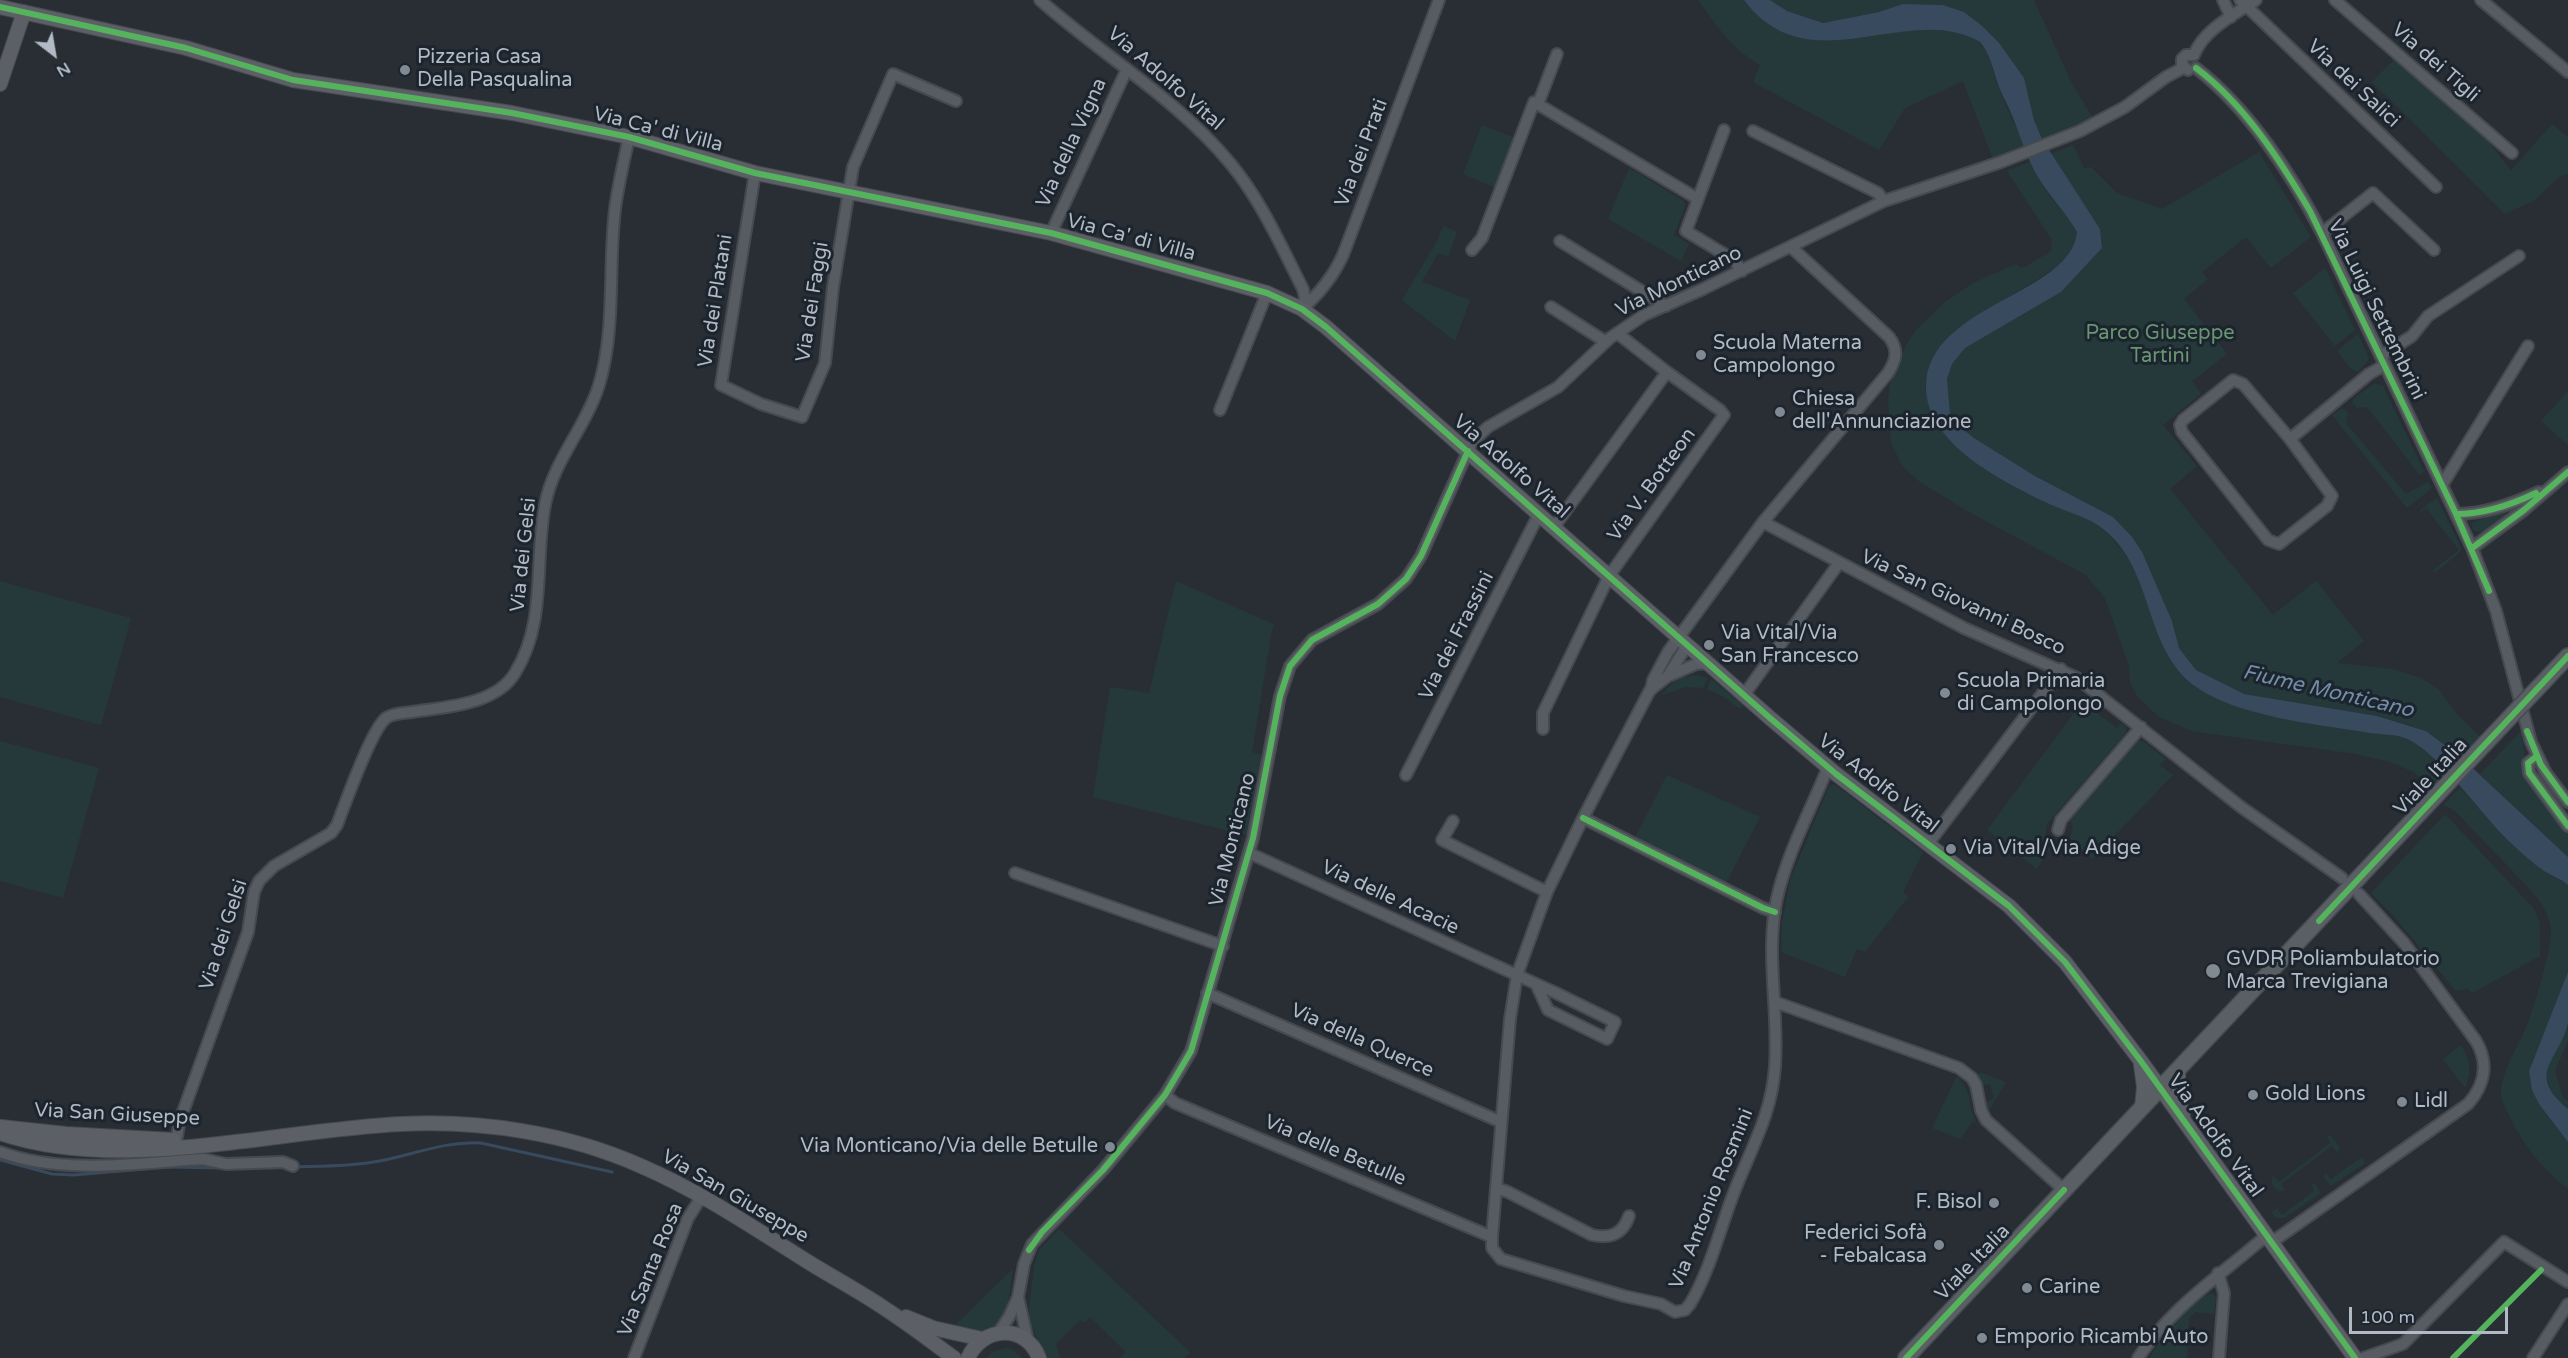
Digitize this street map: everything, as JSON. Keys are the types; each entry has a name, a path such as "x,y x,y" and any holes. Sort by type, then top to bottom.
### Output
{"main road":[{"name":"Viale Italia","path":"1906,1358 2568,656"}],"street":[{"name":"Via Adolfo Vital","path":"1040,0 1183,115 1230,163 1244,182 1303,289 1305,298 1302,309 1326,327 1828,767 2009,906 2048,942 2140,1060 2355,1358"},
{"name":"Via dei Prati","path":"1302,309 1325,286 1343,255 1439,0"},
{"path":"2223,0 2231,17"},
{"name":"Via dei Tigli","path":"2335,0 2512,153"},
{"path":"2481,0 2568,72"},
{"path":"2194,55 2200,44 2248,2"},
{"name":"Via dei Salici","path":"2248,2 2259,21 2436,187"},
{"name":"Via Ca' di Villa","path":"0,7 186,48 293,80 512,113 629,137 755,173 1051,233 1267,293 1302,309"},
{"path":"0,84 24,12"},
{"path":"1538,104 1557,54"},
{"path":"2194,55 2198,62 2196,68 2190,71 2184,68 2181,62 2183,57 2194,55"},
{"name":"Via Monticano","path":"999,1332 1010,1317 1018,1297 1024,1264 1032,1244 1103,1170 1165,1095 1177,1079 1191,1051 1249,853 1280,696 1290,666 1312,640 1378,604 1406,579 1421,556 1472,442 1488,427 1558,387 1606,342 1644,315 1742,271 1884,201 2001,162 2069,136 2125,107 2166,77 2184,68"},
{"name":"Via Luigi Settembrini","path":"2196,68 2239,110 2267,146 2298,191 2322,233 2472,548 2496,611 2519,702 2536,756 2528,763 2529,773 2568,826"},
{"name":"Via della Vigna","path":"1051,233 1127,69"},
{"name":"Via dei Faggi","path":"802,417 825,363 832,287 853,167 893,75 956,101"},
{"path":"1472,249 1482,238 1534,102 1698,199"},
{"path":"1724,130 1686,231 1734,260 1742,271"},
{"path":"1753,131 1878,193 1884,201"},
{"name":"Via dei Gelsi","path":"175,1144 183,1109 248,932 254,892 259,881 273,866 331,833 337,825 361,762 385,719 396,714 483,698 510,682 525,656 537,614 545,505 551,483 599,384 606,342 615,208 629,137"},
{"name":"Via dei Platani","path":"755,173 721,385 761,404 802,417"},
{"path":"2322,233 2373,193 2434,250"},
{"path":"1560,241 1666,306"},
{"path":"1668,676 1683,641 1763,522 1888,373 1895,357 1895,347 1889,337 1791,247"},
{"name":"Via Luigi Settembrini","path":"2290,440 2369,375 2412,336 2428,316 2519,256"},
{"path":"1220,410 1267,293"},
{"path":"1551,307 1606,342"},
{"path":"1554,527 1667,372 1617,333"},
{"path":"2442,485 2528,346"},
{"name":"Via V. Botteon","path":"1543,729 1543,713 1609,576 1724,415 1667,372"},
{"path":"2238,381 2290,440 2332,496 2328,506 2284,541 2273,543 2185,437 2180,425 2227,383 2238,381"},
{"path":"2472,548 2568,472"},
{"path":"2456,514 2473,514 2501,507 2552,486"},
{"name":"Via dei Frassini","path":"1406,775 1539,514"},
{"name":"Via San Giovanni Bosco","path":"1763,522 1964,628 2061,669 2093,689 2241,807 2342,878"},
{"path":"1744,695 1839,563"},
{"path":"1492,1243 1510,1019 1517,975 1547,892 1583,818 1668,652 1683,641"},
{"path":"1650,690 1668,676 1696,664 1708,663"},
{"path":"1928,844 2061,669"},
{"path":"2058,830 2061,820 2141,727"},
{"path":"2536,756 2555,788 2568,802"},
{"name":"Via Antonio Rosmini","path":"1492,1243 1501,1259 1624,1296 1661,1304 1675,1312 1685,1310 1694,1298 1741,1174 1765,1120 1774,1070 1775,1002 1772,975 1775,912 1787,865 1828,767"},
{"path":"1583,818 1762,908 1775,912"},
{"path":"1453,821 1442,840 1547,892"},
{"name":"Via delle Acacie","path":"1249,853 1615,1022 1607,1039 1548,1010 1537,986"},
{"path":"1015,873 1223,946"},
{"path":"2138,1358 2154,1333 2218,1273 2468,1104 2478,1092 2484,1059 2475,1041 2404,944 2359,894"},
{"name":"Via della Querce","path":"1207,993 1501,1122"},
{"path":"1775,1002 1959,1068 1972,1078 1976,1085 1981,1110 1986,1120 2064,1191"},
{"path":"2140,1060 2144,1078 2142,1108"},
{"path":"2178,1070 2179,1101 2184,1122"},
{"name":"Via delle Betulle","path":"1165,1095 1175,1103 1492,1243"},
{"name":"Via San Giuseppe","path":"0,1127 129,1150 400,1124 458,1125 540,1135 609,1154 639,1165 702,1196 887,1310 954,1358"},
{"name":"Via San Giuseppe","path":"0,1133 26,1141 65,1140"},
{"path":"62,1165 65,1140"},
{"path":"0,1152 24,1161 62,1165 204,1159 226,1164 284,1162 293,1166"},
{"path":"1496,1188 1600,1237 1616,1234 1626,1226 1629,1216"},
{"name":"Via Santa Rosa","path":"634,1358 688,1218 702,1196"},
{"path":"2363,1358 2403,1344 2504,1242 2568,1282"},
{"path":"2218,1273 2224,1293 2219,1358"},
{"name":"Via Monticano","path":"1018,1297 1028,1341"},
{"path":"2533,1358 2568,1304"},
{"name":"Via San Giuseppe","path":"887,1310 958,1335 982,1339"},
{"path":"968,1358 982,1339 999,1332 1017,1335 1028,1341 1039,1358"},
{"path":"933,1343 943,1335 958,1335"}],"green space":[{"path":"1698,0 1744,0 1762,17 1800,33 1824,35 1848,33 1918,21 1941,23 1963,31 1981,44 1987,54 1998,87 2024,146 1993,159 1963,81 1905,108 1879,150 1753,82 1760,65 1733,44"},
{"path":"1770,0 2034,0 2072,84 2093,118 2042,139 2034,120 2024,78 1981,25 1964,12 1943,5 1904,4 1879,12 1823,23 1787,11"},
{"path":"2394,60 2490,143 2511,171 2552,124 2568,137 2568,173 2559,177 2535,200 2505,214 2372,82"},
{"path":"1482,125 1515,138 1496,188 1463,174"},
{"name":"Parco Giuseppe Tartini","path":"2073,145 2084,168 2091,167 2117,193 2162,209 2259,152 2311,237 2271,268 2246,237 2202,272 2208,279 2184,299 2227,354 2192,381 2201,394 2163,425 2197,466 2170,489 2273,615 2316,581 2364,641 2337,663 2392,669 2421,678 2438,689 2457,714 2481,738 2462,758 2426,731 2406,724 2377,716 2244,694 2196,670 2179,648 2172,621 2150,571 2113,517 2035,476 1974,438 1959,426 1950,413 1947,379 1952,364 1965,348 2061,292 2102,248 2100,229 2050,154"},
{"path":"2030,162 2050,195 2074,225 2077,232 2076,242 2071,252 2057,267 1959,328 1932,360 1926,383 1929,405 1940,426 1977,463 1999,478 2020,490 2082,516 2112,538 2137,574 2167,654 2175,667 2199,689 2236,706 2275,717 2409,740 2424,750 2447,772 2432,791 2414,772 2390,762 2356,754 2191,731 2158,716 2137,696 2130,682 2129,666 2105,598 2086,575 1969,512 1920,482 1903,467 1891,443 1888,401 1890,385 1906,345 1917,329 1945,302 1973,283 2016,264 2020,268 2025,267 2051,251 2052,240 2007,171"},
{"path":"1629,168 1684,201 1685,207 1674,235 1689,244 1681,261 1608,219"},
{"path":"1443,226 1457,232 1448,256 1438,253 1422,282 1470,300 1455,341 1402,300 1436,243"},
{"path":"2325,268 2355,330 2335,346 2293,293"},
{"path":"2358,334 2369,359 2358,372 2351,369 2337,351"},
{"path":"2375,383 2383,386 2423,469 2424,472 2420,475 2367,407 2357,408 2352,403 2354,398"},
{"path":"2568,391 2568,445 2541,421"},
{"path":"2340,409 2348,413 2346,423 2406,494 2428,482 2432,488 2407,508 2332,415"},
{"path":"2437,498 2462,550 2435,573 2433,570 2459,550 2426,508 2420,513 2420,510"},
{"path":"2500,512 2506,513 2505,517 2482,532 2473,531 2472,523"},
{"path":"0,581 131,618 101,725 0,697"},
{"path":"1176,581 1275,625 1272,630 1252,752 1262,755 1246,835 1093,797 1110,687 1149,693"},
{"path":"1697,675 1708,678 1703,688 1686,687 1662,695 1677,680"},
{"path":"1711,679 1742,704 1742,708 1738,708 1726,698 1707,689"},
{"path":"2089,693 2084,703 2117,728 2121,723 2126,727 2126,733 2047,824 2045,836 2053,844 2037,869 1987,830"},
{"path":"2522,730 2525,763 2568,829 2568,857 2480,774"},
{"path":"2138,740 2143,741 2166,759 2160,765 2173,775 2092,859 2070,838 2073,829 2070,819"},
{"path":"0,741 99,768 63,898 0,881"},
{"path":"1667,775 1760,817 1725,885 1635,838"},
{"path":"1834,784 1923,852 1903,892 1908,897 1865,952 1857,949 1845,977 1783,953 1781,949 1782,923 1790,880 1829,786"},
{"path":"2460,788 2511,843 2544,871 2568,885 2568,972 2559,1000 2532,1061 2539,1104 2568,1142 2568,1189 2550,1173 2527,1146 2514,1126 2501,1094 2506,1069 2525,1030 2541,981 2550,941 2549,920 2540,902 2527,886 2454,810 2443,805"},
{"path":"2445,814 2534,909 2540,923 2540,956 2472,993 2467,988 2455,990 2391,913 2371,893"},
{"path":"2568,1023 2568,1041 2555,1071 2563,1098 2568,1101 2568,1109 2556,1098 2547,1077 2551,1058"},
{"path":"2461,1045 2469,1066 2465,1088 2443,1059"},
{"path":"1980,1072 2006,1082 1987,1114 1985,1102 1994,1099 1990,1084 1982,1086 1978,1076"},
{"path":"1957,1076 1966,1089 1977,1123 1973,1121 1960,1139 1932,1128"},
{"path":"2327,1136 2331,1136 2340,1147 2337,1153 2332,1146 2281,1184 2285,1190 2277,1191 2271,1183 2273,1176 2279,1182 2330,1143"},
{"path":"2362,1157 2365,1163 2331,1186 2324,1177 2325,1173 2331,1179"},
{"path":"2311,1183 2315,1184 2321,1193 2284,1218 2277,1218 2271,1213 2277,1208 2282,1215 2314,1191"},
{"path":"1059,1229 1190,1352 1185,1358 1120,1358 1126,1352 1090,1317 1084,1323 1080,1320 1056,1344 1060,1358 1046,1358 1031,1325 1029,1309 1034,1267 1039,1250"},
{"path":"1013,1269 1007,1306 1000,1322 994,1328 986,1332 973,1332 952,1328"},
{"path":"2212,1293 2216,1298 2214,1314 2195,1312 2189,1317 2187,1358 2149,1358 2187,1311"},
{"path":"1006,1348 1013,1350 1022,1358 986,1358 992,1352"}],"water":[{"path":"1744,0 1770,0 1787,11 1823,23 1879,12 1903,4 1943,5 1964,12 1999,43 2024,78 2034,120 2042,139 2100,229 2102,248 2061,292 1965,348 1952,364 1947,379 1950,413 1959,426 1974,438 2035,476 2113,517 2132,537 2142,552 2172,621 2179,648 2196,670 2244,694 2377,716 2426,731 2462,758 2568,857 2568,885 2544,871 2519,850 2433,757 2407,739 2300,722 2254,712 2213,697 2196,687 2179,671 2166,652 2132,565 2120,546 2098,525 2014,487 1972,460 1953,443 1938,425 1929,406 1926,384 1933,357 1951,335 1974,317 2052,271 2069,253 2077,232 2035,172 1999,88 1989,56 1980,42 1952,32 1922,30 1828,40 1798,37 1770,25"},
{"path":"2568,972 2568,1023 2548,1067 2547,1076 2555,1097 2568,1109 2568,1142 2539,1104 2532,1090 2529,1071"}],"waterway":[{"path":"296,1167 363,1163 444,1146 481,1143 612,1172"},
{"path":"0,1160 52,1174 74,1175 145,1169"},
{"path":"167,1167 223,1168"},
{"path":"269,1168 286,1167"}],"cycle path":[{"path":"0,7 186,48 293,80 512,113 629,137 755,173 1051,233 1267,293 1302,309 1326,327 1836,774 2009,906 2065,962 2140,1060 2355,1358"},
{"path":"2196,68 2230,98 2260,134 2310,211 2456,514 2489,591"},
{"path":"1029,1250 1042,1232 1103,1170 1165,1095 1191,1051 1253,838 1280,696 1290,666 1312,640 1378,604 1406,579 1421,556 1468,451"},
{"path":"2472,548 2524,510 2568,472"},
{"path":"2456,514 2497,508 2536,493"},
{"path":"2319,921 2568,656"},
{"path":"2527,731 2541,765 2568,802"},
{"path":"2537,756 2528,763 2529,773 2568,826"},
{"path":"1583,818 1775,912"},
{"path":"1906,1358 2064,1190"},
{"path":"2453,1358 2541,1270"}],"place":[{"name":"Pizzeria Casa Della Pasqualina","path":"405,70"},
{"name":"Scuola Materna Campolongo","path":"1701,355"},
{"name":"Chiesa dell'Annunciazione","path":"1780,412"},
{"name":"Via Vital/Via San Francesco","path":"1709,645"},
{"name":"Scuola Primaria di Campolongo","path":"1945,693"},
{"name":"Via Vital/Via Adige","path":"1951,849"},
{"name":"GVDR Poliambulatorio Marca Trevigiana","path":"2213,971"},
{"name":"Gold Lions","path":"2253,1095"},
{"name":"Lidl","path":"2402,1102"},
{"name":"Via Monticano/Via delle Betulle","path":"1110,1147"},
{"name":"F. Bisol","path":"1994,1203"},
{"name":"Federici Sofà - Febalcasa","path":"1939,1245"},
{"name":"Carine","path":"2027,1288"},
{"name":"Emporio Ricambi Auto","path":"1982,1338"}],"water label":[{"name":"Fiume Monticano","path":"2328,692"}]}
